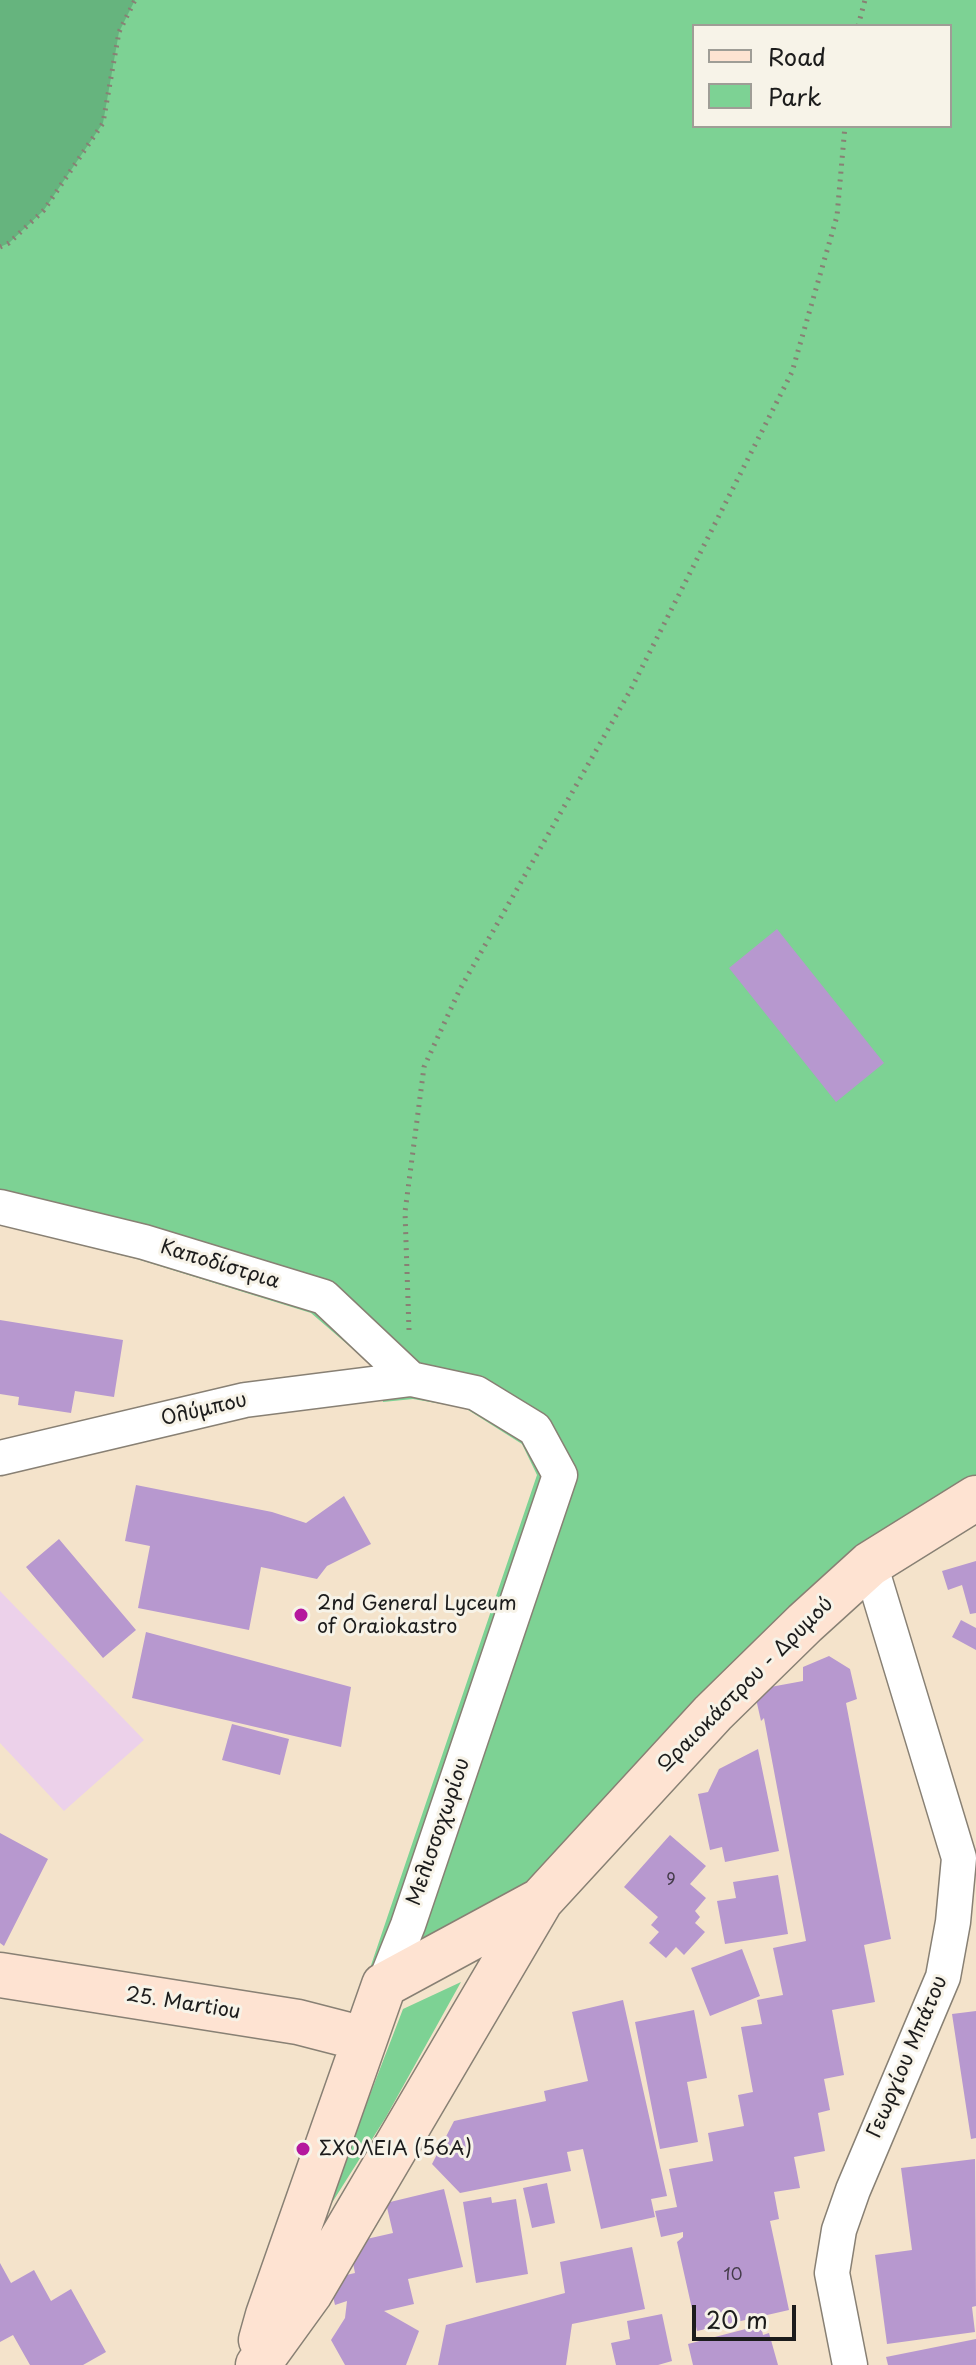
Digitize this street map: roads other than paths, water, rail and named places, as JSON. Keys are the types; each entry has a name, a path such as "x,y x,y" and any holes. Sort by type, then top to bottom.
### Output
{"main road":[{"name":"Ωραιοκάστρου - Δρυμού","path":"541,1900 713,1713 805,1623 870,1564 976,1498"},
{"path":"384,1985 541,1900"},
{"path":"256,2365 310,2293 541,1900"},
{"name":"25. Martiou","path":"0,1975 298,2022 364,2039"},
{"name":"Μελισσοχωρίου","path":"256,2365 268,2315 384,1985"}],"street":[{"name":"Καποδίστρια","path":"0,1207 144,1242 324,1297 411,1379"},
{"name":"Ολύμπου","path":"0,1458 245,1400 411,1379"},
{"name":"Μελισσοχωρίου","path":"384,1985 408,1925 560,1475 535,1429 476,1393 411,1379"},
{"name":"Γεωργίου Μπάτου","path":"850,2365 832,2273 839,2230 943,1977 953,1922 959,1858 870,1564"}],"place":[{"name":"2nd General Lyceum of Oraiokastro","path":"301,1615"},
{"name":"ΣΧΟΛΕΙΑ (56Α)","path":"303,2149"}]}
